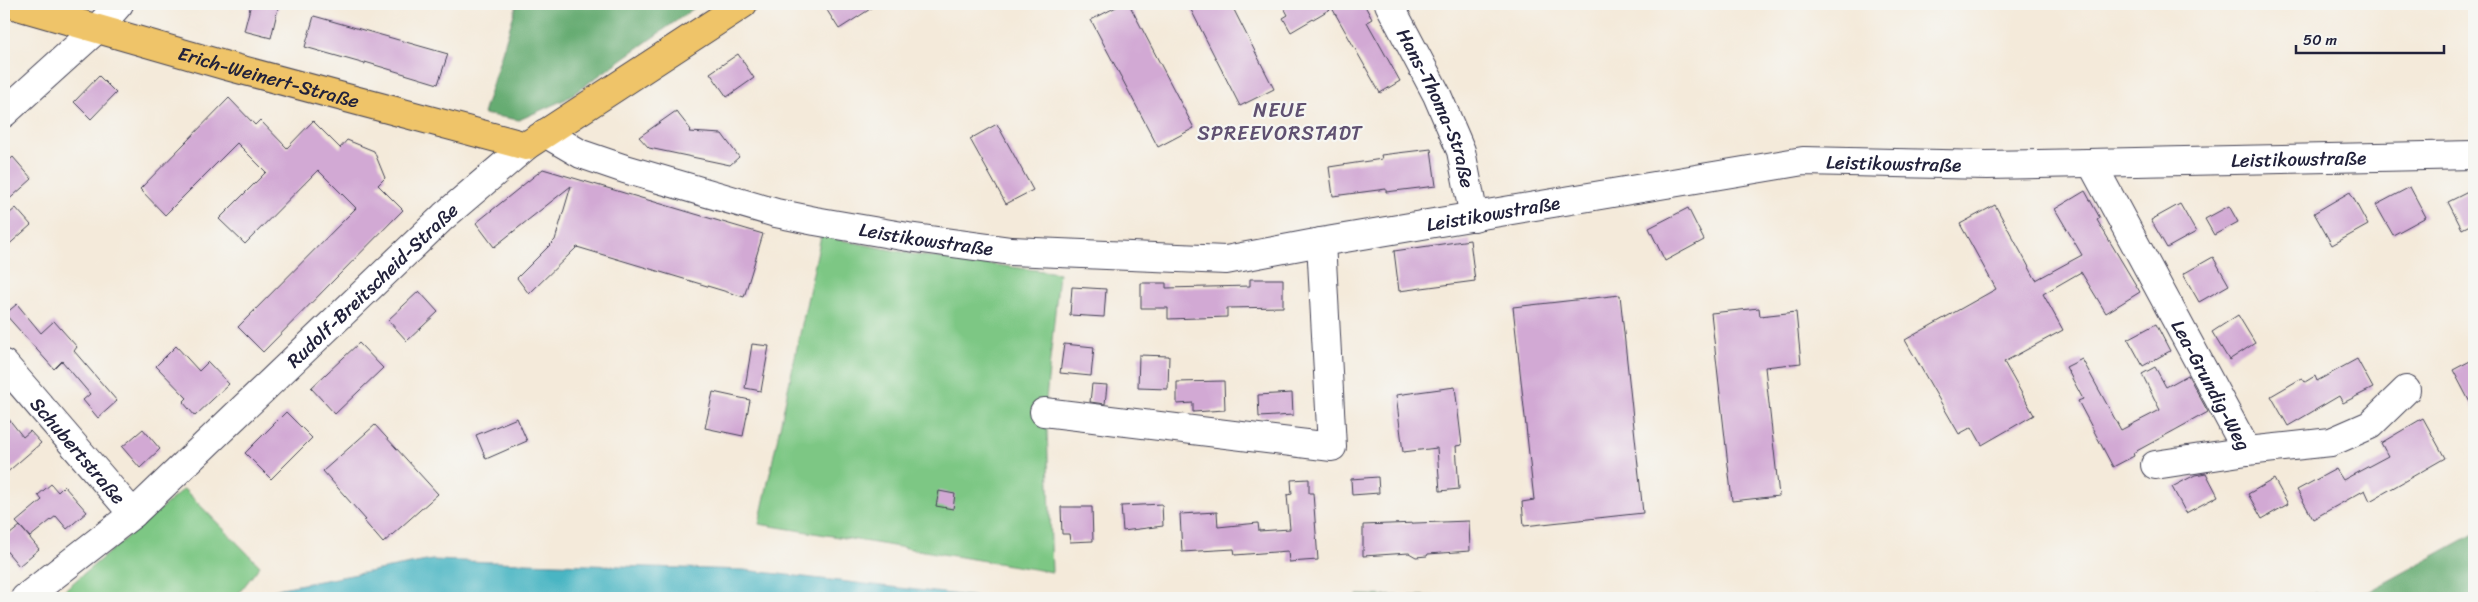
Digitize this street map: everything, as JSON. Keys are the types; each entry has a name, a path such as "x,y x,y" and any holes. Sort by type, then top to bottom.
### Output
{"main road":[{"name":"Erich-Weinert-Straße","path":"11,4 227,66 536,140"},
{"name":"Rudolf-Breitscheid-Straße","path":"536,140 743,4"}],"street":[{"path":"4,114 98,28 119,4"},
{"name":"Hans-Thoma-Straße","path":"1389,4 1437,95 1461,151 1474,218"},
{"name":"Leistikowstraße","path":"536,140 625,169 776,213 908,237 1011,250 1226,260 1321,242 1474,218 1803,161 1987,165 2474,155"},
{"name":"Rudolf-Breitscheid-Straße","path":"25,598 133,514 444,216 536,140"},
{"name":"Lea-Grundig-Weg","path":"2092,164 2247,451 2331,442 2370,425 2406,390"},
{"path":"1044,412 1332,448 1321,242"},
{"name":"Schubertstraße","path":"4,364 133,514"},
{"path":"2155,465 2247,451"}],"green space":[{"path":"517,4 700,4 566,99 519,120 483,114"},
{"path":"821,236 917,255 1059,273 1046,399 1052,572 759,524"},
{"path":"184,489 260,566 235,598 55,598"},
{"path":"2474,534 2474,598 2201,598 2368,592"},
{"path":"1357,595 1529,598 1357,598"}],"water":[{"path":"432,560 744,570 986,598 246,598 282,588"}],"building":[{"path":"251,4 279,4 271,38 244,31"},
{"path":"823,4 878,4 839,29"},
{"path":"1122,4 1129,4 1194,128 1158,147 1091,20"},
{"path":"1188,4 1231,4 1274,89 1240,106"},
{"path":"1282,4 1364,4 1372,19 1367,22 1400,81 1380,93 1332,8 1291,32 1283,18 1288,15"},
{"path":"314,16 448,54 438,84 365,62 365,64 305,47"},
{"path":"738,54 754,78 727,97 710,73"},
{"path":"99,76 116,93 91,119 74,102"},
{"path":"229,98 255,125 260,120 287,148 313,121 340,148 347,140 374,151 385,178 378,185 403,210 263,352 238,327 356,208 318,170 245,244 219,219 266,172 237,143 165,215 140,189"},
{"path":"676,111 691,130 689,132 722,134 739,157 730,165 649,148 639,137"},
{"path":"997,124 1033,190 1006,204 970,139"},
{"path":"1431,149 1436,186 1386,192 1386,189 1333,196 1329,167 1382,159 1381,155"},
{"path":"13,157 32,179 4,204 4,165"},
{"path":"543,169 763,234 744,297 577,247 529,294 517,278 555,240 571,186 494,247 476,223"},
{"path":"2410,187 2426,217 2393,235 2376,205"},
{"path":"2474,189 2474,223 2462,229 2448,202"},
{"path":"2085,191 2100,218 2097,220 2140,292 2106,313 2081,272 2043,294 2063,330 2004,362 2034,415 1982,445 1972,427 1959,434 1905,340 1996,289 1960,224 1995,205 2036,280 2082,255 2055,209"},
{"path":"2350,192 2368,225 2332,245 2314,213"},
{"path":"2180,204 2196,232 2167,248 2151,220"},
{"path":"2229,206 2238,222 2214,235 2205,219"},
{"path":"16,208 31,225 4,249 4,218"},
{"path":"1688,208 1704,240 1665,261 1649,228"},
{"path":"1470,240 1475,281 1399,291 1394,251"},
{"path":"2213,257 2229,285 2199,302 2183,274"},
{"path":"1250,279 1283,279 1283,307 1227,308 1227,317 1168,319 1168,308 1141,308 1141,283 1166,283 1166,288 1250,286"},
{"path":"1072,287 1106,289 1104,317 1070,315"},
{"path":"419,291 438,312 407,341 388,320"},
{"path":"1620,295 1643,513 1524,526 1522,502 1534,500 1513,307"},
{"path":"17,304 41,333 54,321 77,347 74,351 117,401 98,418 83,400 90,394 62,361 54,369 5,314"},
{"path":"1759,308 1760,316 1796,312 1801,363 1765,367 1779,496 1732,501 1711,313"},
{"path":"2238,315 2255,343 2229,360 2212,332"},
{"path":"2156,324 2170,351 2143,366 2128,339"},
{"path":"359,343 383,368 335,414 311,388"},
{"path":"752,344 769,346 761,391 745,388"},
{"path":"1064,344 1094,347 1091,376 1060,373"},
{"path":"176,346 199,371 208,362 229,384 195,416 183,402 187,398 156,366"},
{"path":"1139,355 1169,356 1168,389 1138,388"},
{"path":"2082,359 2121,430 2160,410 2142,374 2155,367 2166,387 2188,375 2208,412 2133,453 2134,456 2113,467 2078,401 2083,399 2066,367"},
{"path":"2357,359 2373,388 2343,403 2339,396 2288,426 2271,396 2302,378 2305,382 2315,376 2317,381"},
{"path":"2474,359 2474,410 2453,370"},
{"path":"1224,381 1225,410 1193,412 1193,403 1177,404 1177,382"},
{"path":"1092,384 1107,385 1105,404 1090,402"},
{"path":"1455,387 1462,445 1456,446 1459,489 1440,491 1437,448 1403,452 1396,395"},
{"path":"713,392 750,400 743,436 705,428"},
{"path":"1292,393 1293,415 1259,417 1258,395"},
{"path":"286,412 312,438 271,479 245,453"},
{"path":"4,413 23,437 30,431 41,443 4,475"},
{"path":"517,418 527,441 486,459 476,435"},
{"path":"2423,418 2445,458 2370,501 2365,490 2313,519 2297,490 2336,469 2343,480 2388,456 2381,443"},
{"path":"375,425 438,494 383,543 364,521 366,520 323,471"},
{"path":"143,429 160,449 140,468 122,447"},
{"path":"2206,473 2218,496 2186,513 2172,487 2195,475"},
{"path":"1378,477 1379,493 1352,495 1351,479"},
{"path":"1309,479 1309,493 1313,493 1318,560 1289,562 1288,551 1235,555 1234,549 1182,552 1180,514 1217,512 1218,527 1258,523 1259,531 1290,529 1287,495 1292,494 1291,480"},
{"path":"2274,479 2288,504 2262,519 2248,494"},
{"path":"51,484 58,492 64,486 87,512 67,529 56,516 30,537 16,522 42,500 38,495"},
{"path":"939,491 955,494 953,509 936,506"},
{"path":"1162,504 1163,526 1123,531 1121,506"},
{"path":"1061,507 1092,507 1093,541 1070,542 1069,534 1062,534"},
{"path":"1469,521 1470,551 1428,554 1427,556 1416,557 1409,553 1363,556 1363,525"},
{"path":"20,526 39,549 19,566 4,548 4,539"}],"district":[{"name":"NEUE SPREEVORSTADT","path":"1280,122"}]}
